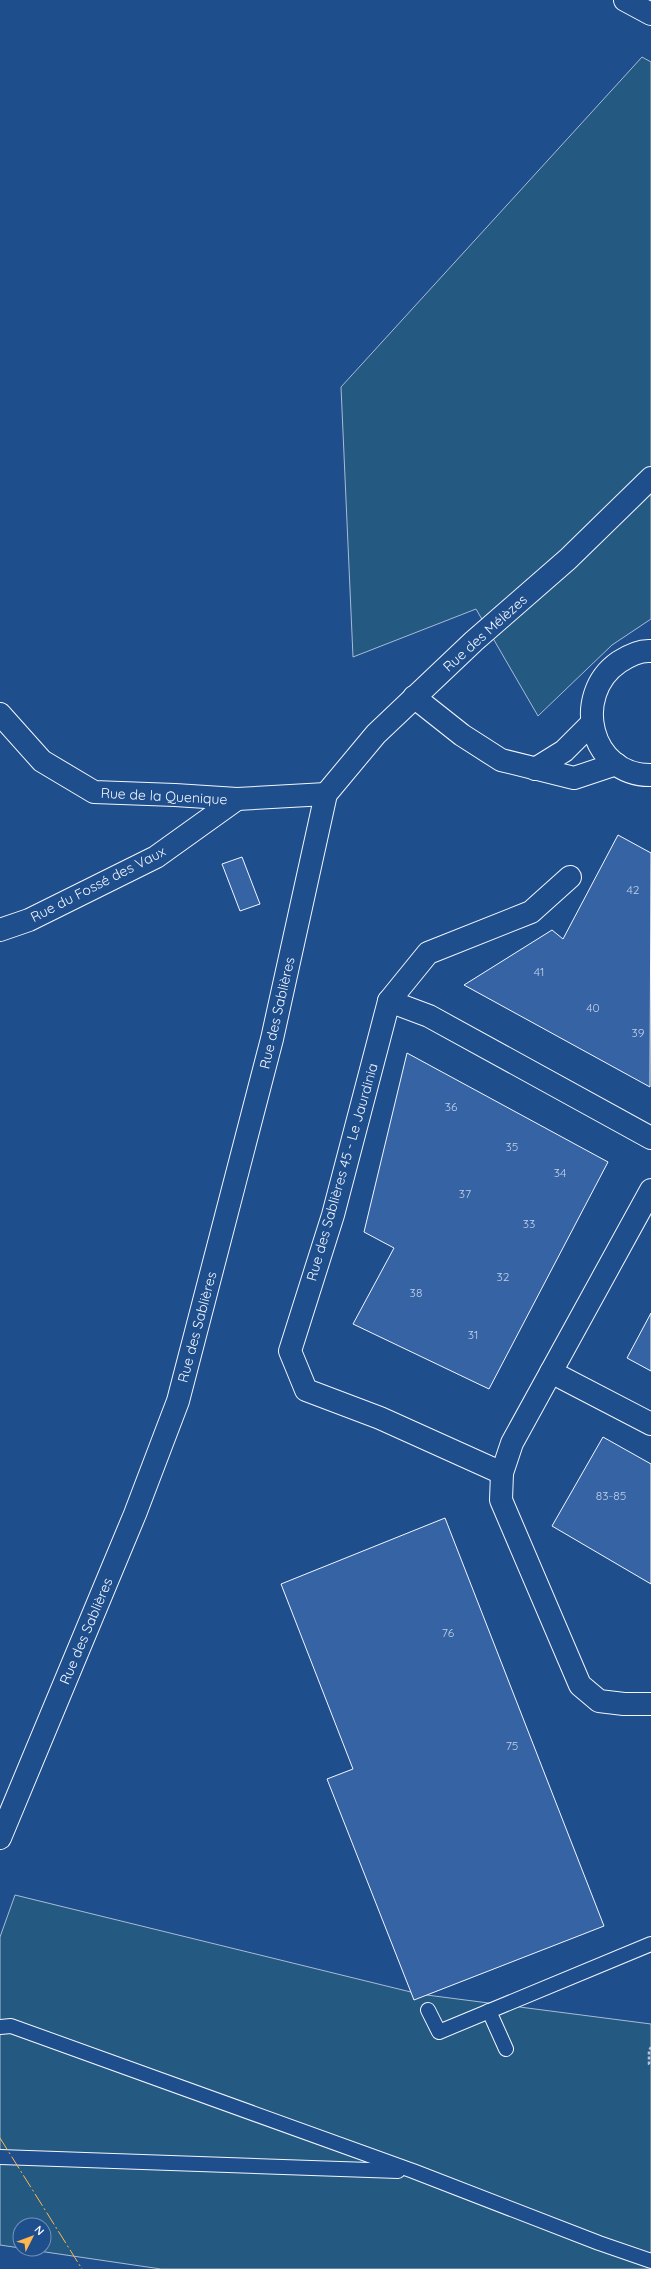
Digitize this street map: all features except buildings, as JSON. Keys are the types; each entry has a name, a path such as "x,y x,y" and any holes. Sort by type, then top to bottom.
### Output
{"main road":[{"path":"625,0 651,14"},
{"name":"Rue des Mélèzes","path":"326,794 376,734 414,697 568,559 651,478"},
{"path":"651,651 627,656 610,668 598,684 592,703 592,724 600,746 616,764 642,775 651,775"},
{"path":"414,697 462,734 501,760 574,778 616,764"},
{"name":"Rue de la Quenique","path":"0,714 42,761 94,792 237,799"},
{"path":"535,769 564,751 592,724"},
{"path":"237,799 326,794"},
{"name":"Rue des Sablières","path":"0,1838 135,1514 178,1401 272,1039 326,794"},
{"name":"Rue du Fossé des Vaux","path":"0,930 29,920 156,857 237,799"},
{"name":"Rue des Sablières 45 - Le Jaurdinia","path":"502,1473 380,1418 306,1390 290,1351 333,1215 389,1000 428,953 531,912 570,877"},
{"path":"389,1000 429,1016 651,1138"},
{"path":"651,1190 512,1443 502,1473 500,1500 580,1685 599,1701 624,1704 651,1704"},
{"path":"551,1372 651,1424"}],"lane":[{"path":"428,2010 439,2032 651,1944"},
{"path":"489,2011 506,2049"},
{"path":"0,2027 11,2026 412,2171 599,2244 651,2261"},
{"path":"0,2157 412,2171"}],"path":[{"path":"651,2047 648,2050 649,2064 651,2065"}],"shaded area":[{"path":"642,57 651,62 651,619 612,645 538,716 476,609 353,657 341,387"},
{"path":"15,1895 419,1994 651,2024 651,2269 161,2269 52,2253 52,2217 12,2217 12,2247 0,2245 0,1937"}],"power":[{"path":"0,2138 82,2269"}]}
